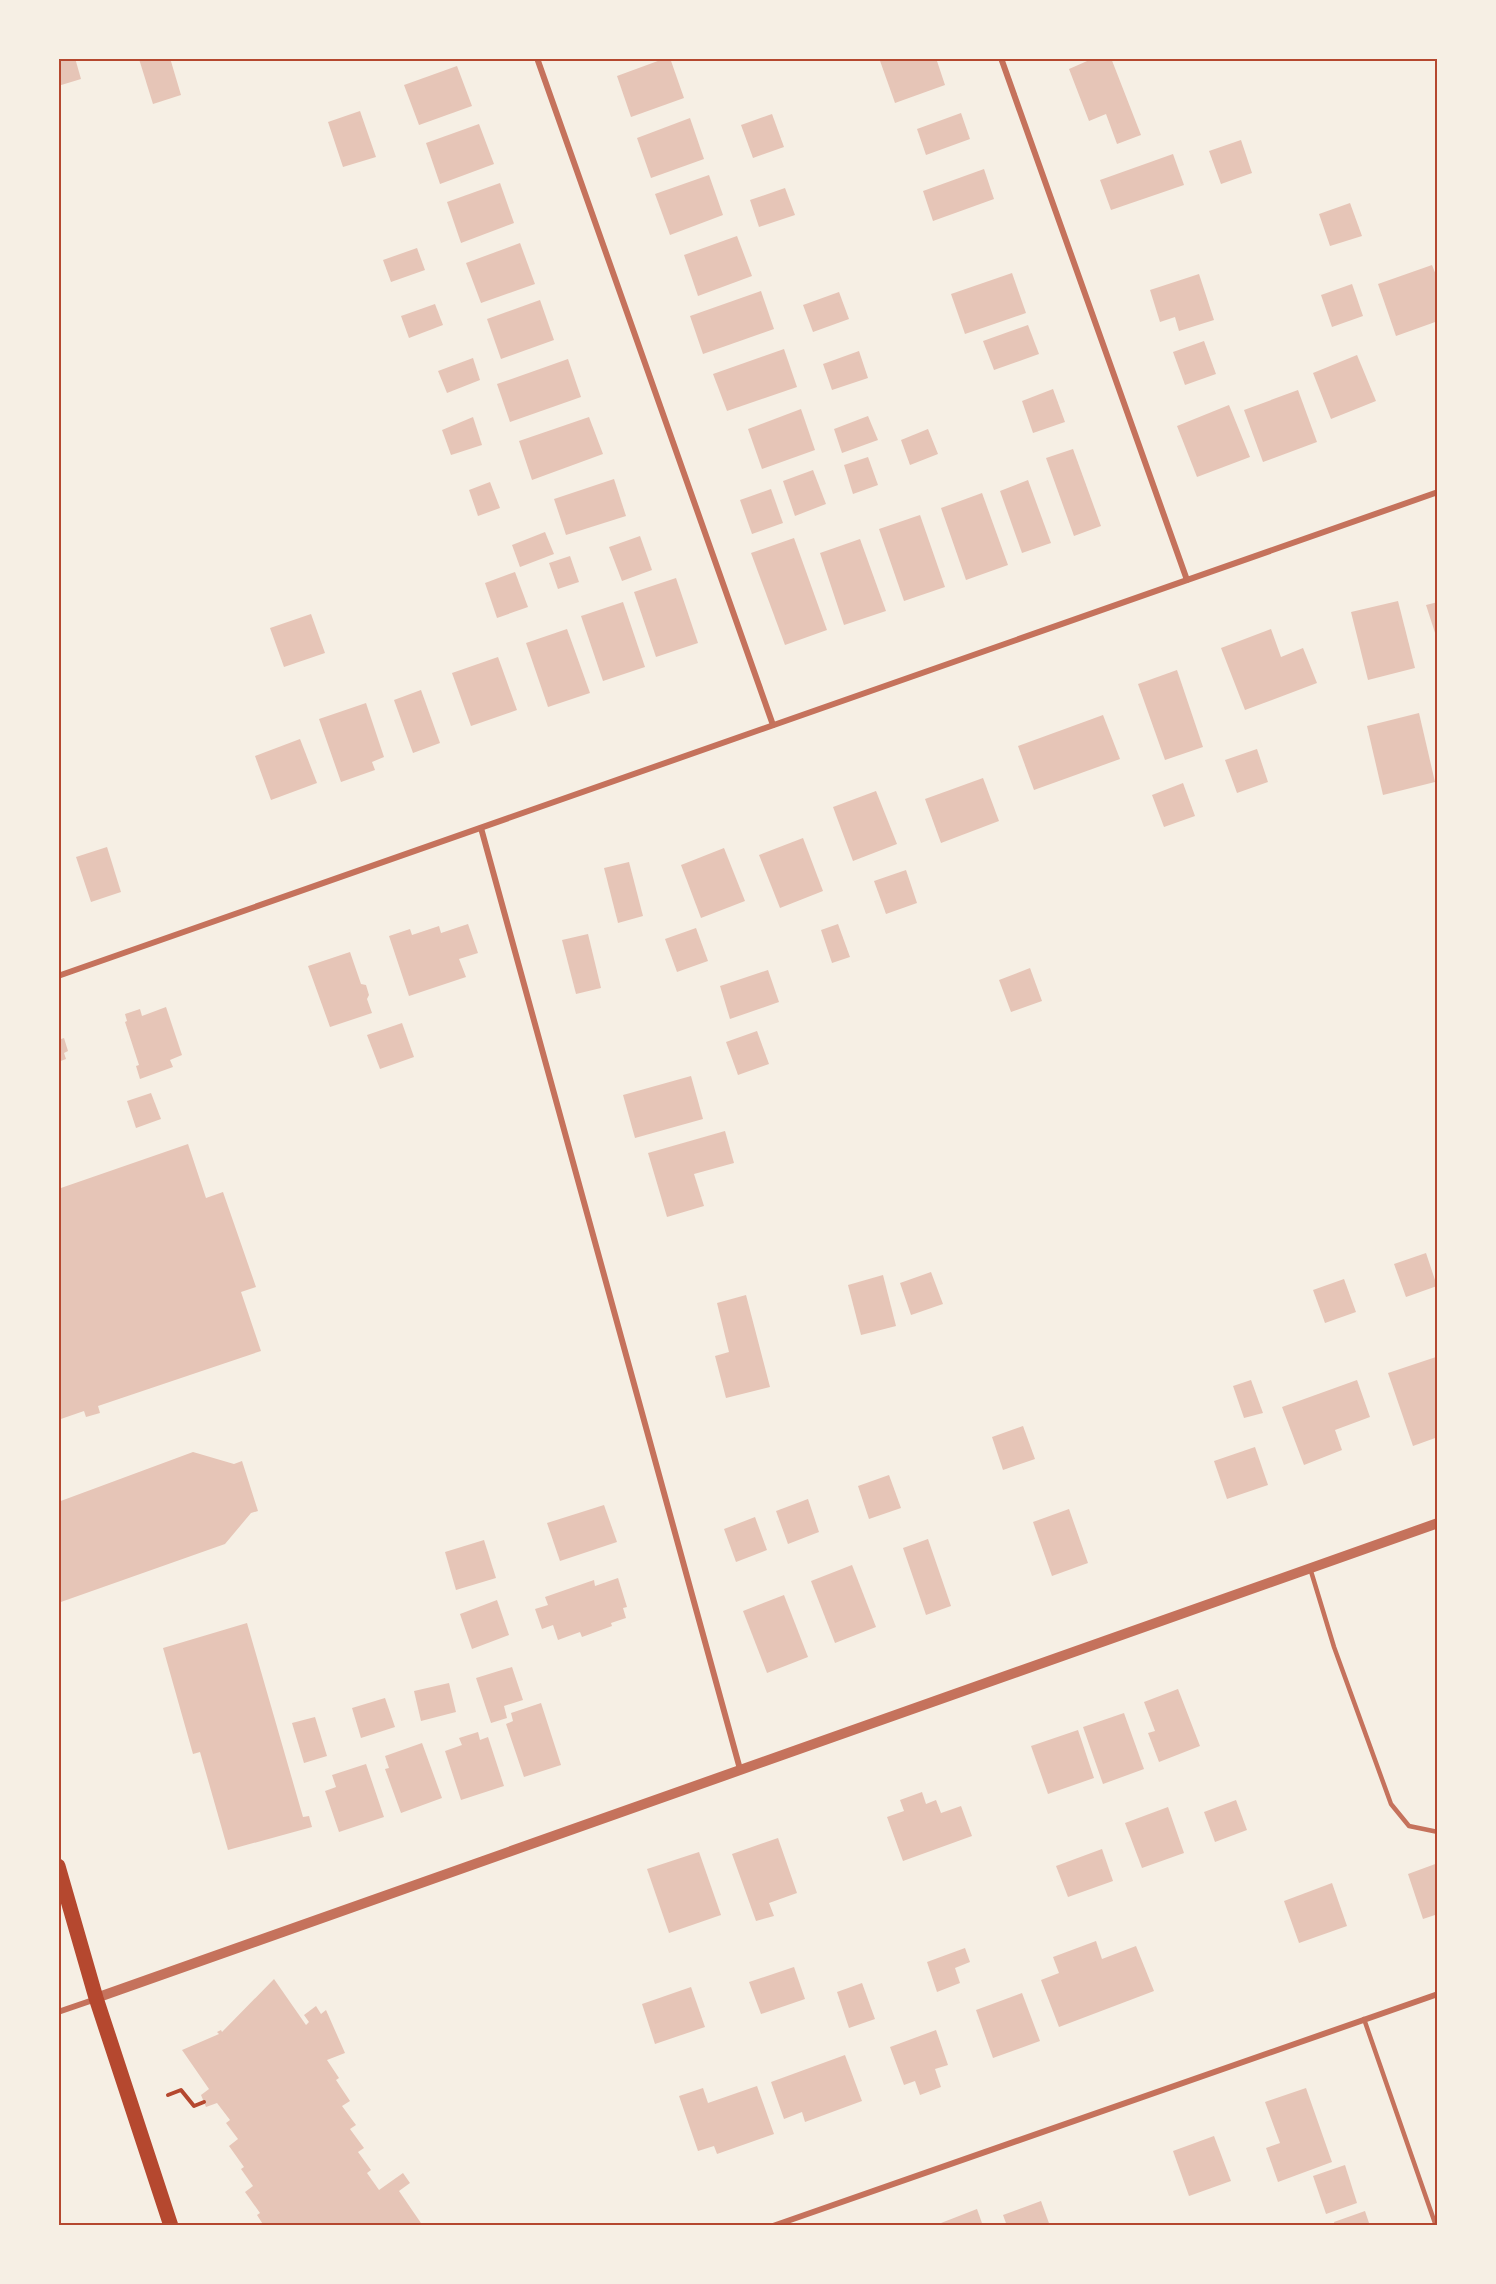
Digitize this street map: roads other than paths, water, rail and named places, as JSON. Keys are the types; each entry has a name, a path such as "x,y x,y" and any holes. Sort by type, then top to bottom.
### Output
{"main road":[{"path":"58,1866 96,1998 171,2226"}],"street":[{"path":"537,58 773,725"},
{"path":"1001,58 1187,580"},
{"path":"58,976 1437,492"},
{"path":"481,828 740,1769"},
{"path":"58,2012 1437,1523"},
{"path":"773,2226 1437,1994"}],"lane":[{"path":"1310,1568 1334,1647 1391,1804 1409,1826 1437,1832"},
{"path":"1364,2019 1436,2226"}]}
